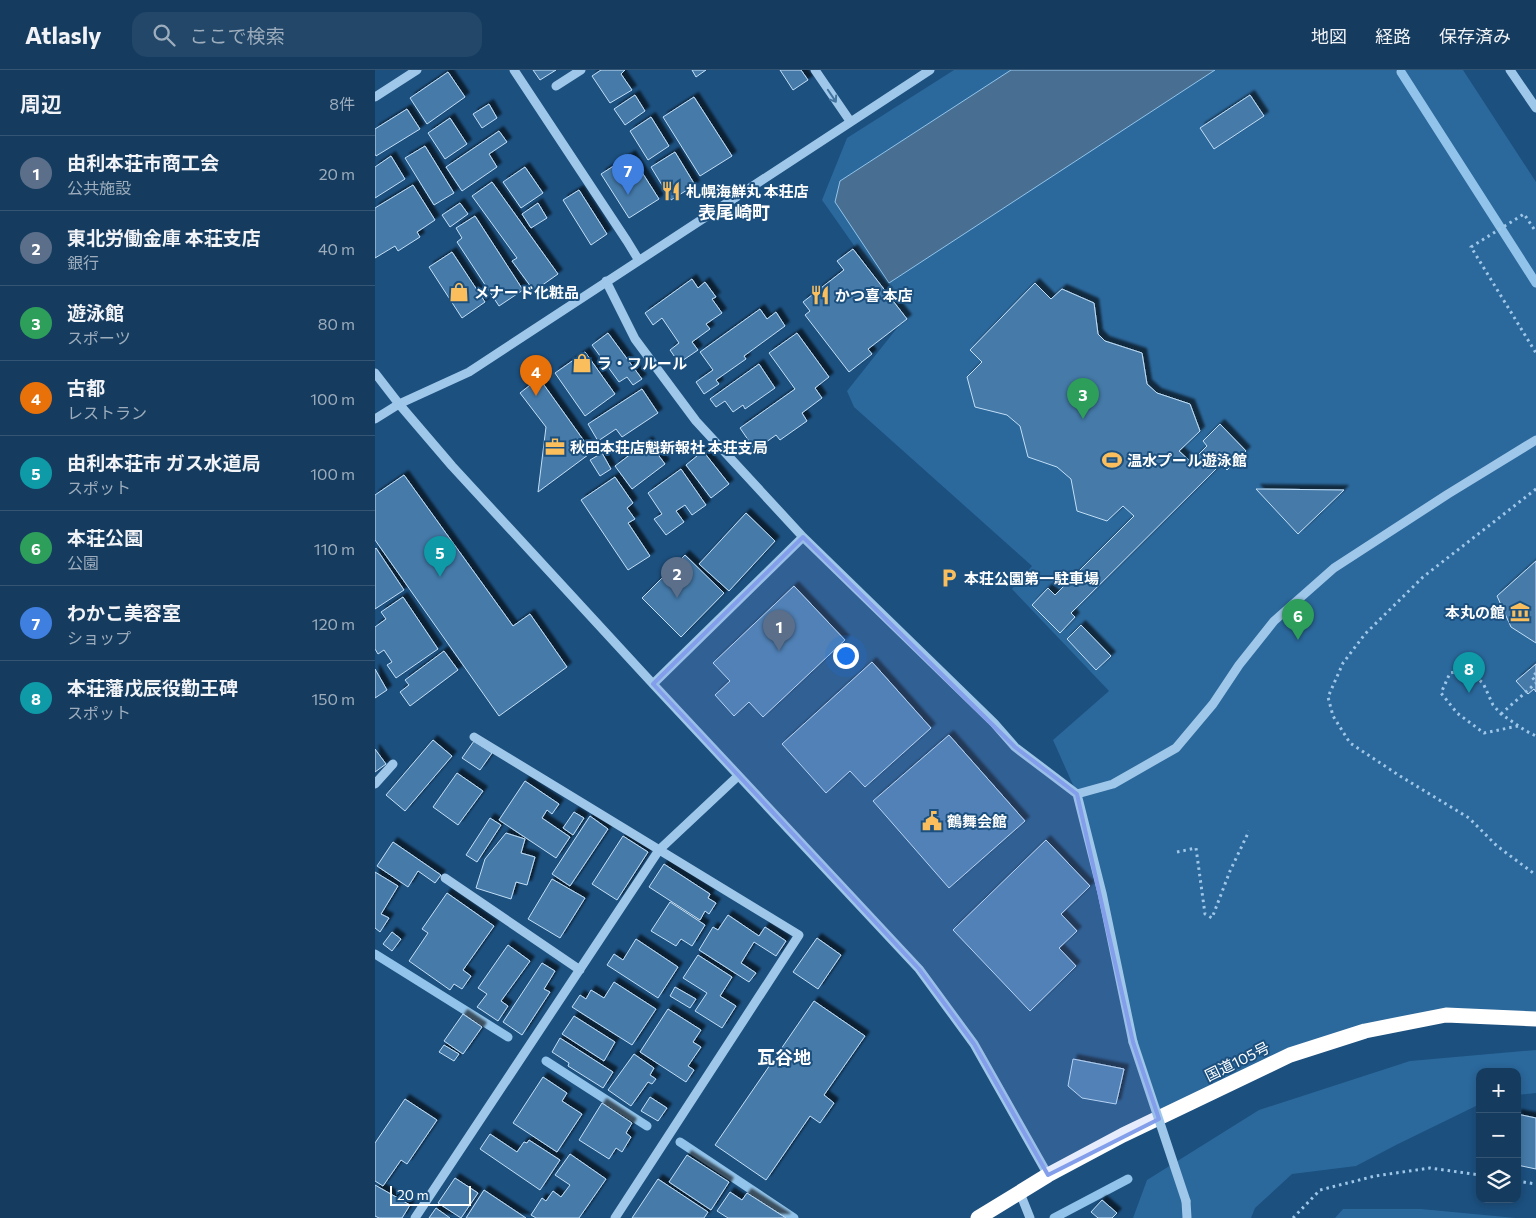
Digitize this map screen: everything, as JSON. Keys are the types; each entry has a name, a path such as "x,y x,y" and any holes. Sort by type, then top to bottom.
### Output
{"highway":[{"name":"国道105号","path":"979,1218 1048,1176 1123,1135 1290,1055 1365,1031 1446,1015 1536,1018"}],"street":[{"path":"375,97 417,70"},
{"path":"514,70 627,240 638,260"},
{"path":"556,86 581,70"},
{"path":"815,70 849,121"},
{"path":"375,419 399,404 469,372 929,70"},
{"path":"1510,70 1536,108"},
{"path":"606,281 635,339 696,421 803,537 994,723 1015,747 1077,794 1102,892 1133,1042 1186,1201 1187,1218"},
{"path":"375,373 452,466 919,969 974,1044 1048,1176"},
{"path":"1077,794 1113,784 1176,748 1213,704 1239,665 1274,622 1334,568 1536,440"},
{"path":"653,684 803,537"},
{"path":"474,737 799,935 615,1218"},
{"path":"375,784 393,764"},
{"path":"415,1218 659,850 738,776"},
{"path":"445,878 580,970"},
{"path":"1020,1193 1030,1218"}],"path":[{"path":"1534,229 1524,214 1471,247 1536,353"},
{"path":"1536,489 1423,577 1365,634 1343,663 1328,696 1333,716 1350,743 1469,818 1497,846 1536,875"},
{"path":"1518,726 1484,733 1457,713 1441,693 1451,673 1466,670 1483,684 1493,705 1501,714 1536,736"},
{"path":"1501,714 1536,682 1532,677 1536,673"},
{"path":"1177,852 1196,848 1205,914 1212,918 1230,871 1249,831"},
{"path":"1293,1218 1320,1190 1375,1176 1431,1168 1476,1174"},
{"path":"1521,1182 1536,1184"}],"highlighted area":[{"path":"803,537 1015,747 1077,794 1133,1042 1159,1119 1048,1175 974,1044 919,969 653,684"}],"shaded area":[{"path":"954,70 1463,70 1536,182 1536,1019 1446,1015 1365,1031 1159,1119 1133,1042 1077,794 1053,740 1109,691 1012,589 1032,566 854,407 847,391 905,318 822,200 847,138"},
{"path":"1011,70 1215,70 889,283 835,202 840,181"},
{"path":"1536,1050 1536,1093 1521,1095 1521,1068 1476,1068 1476,1106 1356,1166 1292,1174 1255,1208 1251,1218 1133,1218 1147,1180 1259,1110 1410,1061"},
{"path":"1343,1209 1421,1209 1516,1218 1335,1218"}],"building":[{"path":"533,70 556,70 540,80"},
{"path":"601,70 625,70 621,74 632,90 610,103 592,76"},
{"path":"692,70 706,70 696,77"},
{"path":"780,70 801,70 808,80 793,90"},
{"path":"448,72 465,97 427,124 410,98"},
{"path":"635,95 645,111 625,125 614,109"},
{"path":"1250,95 1264,116 1214,149 1200,128"},
{"path":"694,97 732,156 700,176 663,117"},
{"path":"489,104 497,118 482,128 473,114"},
{"path":"407,109 420,129 376,156 375,129"},
{"path":"651,117 669,146 648,160 630,131"},
{"path":"450,118 467,144 445,159 428,133"},
{"path":"499,131 507,142 489,154 497,167 462,191 446,167"},
{"path":"425,146 454,193 434,205 405,158"},
{"path":"675,152 695,185 671,200 651,167"},
{"path":"631,155 659,199 629,218 601,174"},
{"path":"391,156 405,179 375,198 375,167"},
{"path":"525,167 543,193 521,208 503,182"},
{"path":"492,182 558,274 534,291 512,261 517,258 472,196"},
{"path":"413,185 435,220 417,232 420,237 398,251 395,246 375,258 375,208"},
{"path":"579,190 607,234 591,245 563,200"},
{"path":"460,203 468,214 450,227 442,215"},
{"path":"538,203 547,218 531,228 522,214"},
{"path":"475,216 523,290 499,306 457,242 462,238 456,228"},
{"path":"853,249 907,319 868,349 872,354 849,372 805,315 810,311 803,302 844,270 837,261"},
{"path":"452,252 485,302 462,318 429,267"},
{"path":"692,279 698,288 705,282 716,297 712,299 722,313 706,324 710,329 692,342 698,350 679,363 670,350 679,343 662,318 653,325 645,313"},
{"name":"温水プール遊泳館","path":"1035,283 1051,299 1062,289 1094,303 1098,334 1105,341 1142,353 1147,384 1157,393 1190,404 1200,431 1179,451 1191,462 1207,446 1203,441 1220,424 1246,451 1227,470 1221,464 1071,613 1075,617 1060,633 1032,605 1048,588 1055,595 1134,516 1123,506 1107,521 1077,511 1071,479 1057,467 1028,457 1020,426 1007,415 975,407 967,377 982,362 970,350"},
{"path":"760,309 767,319 776,312 785,326 744,356 746,359 716,380 719,384 704,394 696,382 713,370 700,352"},
{"path":"608,333 642,379 633,385 627,377 619,382 592,345"},
{"path":"797,333 829,377 815,388 822,398 802,413 807,421 780,440 776,435 755,450 740,428 795,389 769,353"},
{"path":"585,352 615,394 585,416 555,373"},
{"path":"759,364 775,388 745,409 743,405 733,412 725,401 716,407 710,399"},
{"path":"539,378 592,452 538,492 546,427 520,393"},
{"path":"642,389 658,413 622,437 616,429 598,441 588,424"},
{"path":"648,441 665,464 632,489 615,466"},
{"path":"703,451 729,484 711,498 686,465"},
{"path":"602,453 611,469 600,476 590,460"},
{"path":"681,469 706,505 692,515 685,505 676,511 684,522 666,535 654,519 662,514 648,493"},
{"path":"404,475 513,626 530,614 567,667 499,716 375,540 375,495"},
{"path":"615,477 633,503 627,508 635,519 628,523 650,556 628,570 581,500"},
{"path":"1256,489 1344,490 1298,534"},
{"path":"746,513 775,541 729,591 699,564"},
{"path":"375,549 404,590 375,609"},
{"path":"685,555 724,593 681,637 642,598"},
{"name":"本丸の館","path":"1536,561 1536,643 1511,627 1497,596"},
{"path":"794,586 845,640 763,717 749,702 734,716 715,695 730,681 713,663"},
{"path":"403,597 438,649 396,678 387,665 392,662 384,650 378,654 375,649 375,627 386,619 381,612"},
{"path":"1081,625 1111,656 1096,670 1067,639"},
{"path":"444,651 458,670 410,706 400,692 409,685 405,680"},
{"path":"872,662 931,728 865,787 850,771 826,793 782,744"},
{"path":"1536,664 1536,692 1534,689 1528,694 1516,681"},
{"path":"375,669 387,690 375,698"},
{"path":"949,735 1025,821 949,888 873,801"},
{"path":"433,740 452,756 405,811 386,795"},
{"path":"474,741 492,753 480,770 462,758"},
{"path":"375,749 386,764 375,772"},
{"path":"457,773 483,791 458,825 433,807"},
{"path":"525,781 559,804 552,814 547,810 542,818 570,837 556,858 499,820"},
{"path":"574,812 584,818 573,835 563,828"},
{"path":"590,816 608,829 570,886 552,874"},
{"path":"490,818 501,825 477,862 466,855"},
{"path":"506,833 525,839 521,853 535,857 527,885 516,882 511,899 476,888 485,859"},
{"path":"623,836 648,852 617,900 592,884"},
{"path":"1046,840 1090,886 1061,914 1077,931 1059,948 1076,966 1030,1011 953,930"},
{"path":"393,842 441,875 435,883 418,871 408,887 377,866"},
{"path":"664,864 710,894 708,898 716,903 709,914 705,911 700,920 649,887"},
{"path":"375,872 398,886 381,914 389,918 380,932 375,928"},
{"path":"552,879 585,898 560,938 528,919"},
{"path":"447,893 494,926 463,970 471,976 462,989 454,984 450,990 409,961 428,933 422,929"},
{"path":"670,902 705,925 692,946 681,939 676,946 651,931"},
{"path":"728,915 759,936 765,927 786,941 776,956 754,942 741,963 756,973 749,982 699,950 713,927 718,930"},
{"path":"392,932 401,939 392,951 383,944"},
{"path":"817,938 841,955 818,989 793,972"},
{"path":"636,939 678,967 658,998 607,965 614,954 623,960"},
{"path":"508,945 530,961 501,1001 508,1006 498,1021 477,1007 487,994 478,988"},
{"path":"698,955 732,977 720,996 736,1006 722,1028 695,1011 707,993 683,978"},
{"path":"542,963 555,971 544,989 550,992 522,1035 503,1022"},
{"path":"614,982 656,1009 632,1045 572,1007 580,995 586,999 591,990 604,998"},
{"path":"675,987 696,999 690,1008 670,996"},
{"path":"814,1001 865,1036 824,1095 834,1103 820,1123 810,1116 766,1180 715,1145"},
{"path":"668,1009 701,1030 693,1042 701,1047 688,1066 694,1070 686,1082 640,1052"},
{"path":"463,1014 482,1027 463,1054 444,1041"},
{"path":"574,1016 615,1042 604,1061 562,1034"},
{"path":"560,1038 613,1072 603,1088 568,1066 569,1063 552,1052"},
{"path":"444,1045 459,1054 454,1061 439,1052"},
{"path":"634,1054 654,1068 650,1075 656,1079 652,1084 648,1082 631,1106 608,1090"},
{"path":"1073,1059 1124,1069 1116,1104 1082,1098 1068,1086"},
{"path":"543,1077 567,1093 562,1101 582,1114 557,1152 513,1123"},
{"path":"650,1097 667,1108 658,1121 641,1111"},
{"path":"405,1099 437,1120 407,1164 401,1160 383,1186 375,1181 375,1143"},
{"path":"602,1103 632,1123 626,1133 631,1137 622,1152 616,1148 609,1159 579,1140"},
{"path":"1521,1115 1536,1118 1536,1169 1521,1166"},
{"path":"490,1134 517,1152 524,1142 527,1143 529,1140 560,1160 540,1190 480,1149"},
{"path":"570,1154 606,1179 579,1218 536,1218 531,1215 542,1198 546,1201 553,1191 561,1197 570,1185 555,1175"},
{"path":"687,1155 729,1182 711,1210 669,1182"},
{"path":"455,1178 478,1193 461,1218 438,1203"},
{"path":"658,1179 708,1212 704,1218 632,1218"},
{"path":"375,1185 410,1205 402,1218 379,1218 375,1216"},
{"path":"484,1190 526,1218 466,1218"},
{"path":"730,1192 742,1200 747,1193 786,1218 728,1218 717,1211"},
{"path":"1102,1200 1117,1213 1112,1218 1098,1218 1091,1212"},
{"path":"436,1208 450,1218 429,1218"}],"waterway":[{"path":"1401,72 1536,283"},
{"path":"375,954 508,1037"},
{"path":"546,1061 647,1126"},
{"path":"680,1142 794,1218"},
{"path":"1054,1218 1128,1179"}],"place":[{"name":"札幌海鮮丸 本荘店","path":"671,191"},
{"name":"わかこ美容室","path":"628,195"},
{"name":"メナード化粧品","path":"459,292"},
{"name":"かつ喜 本店","path":"820,295"},
{"name":"ラ・フルール","path":"582,363"},
{"name":"古都","path":"536,396"},
{"name":"遊泳館","path":"1083,419"},
{"name":"秋田本荘店魁新報社 本荘支局","path":"555,447"},
{"name":"温水プール遊泳館","path":"1112,460"},
{"name":"由利本荘市 ガス水道局","path":"440,577"},
{"name":"本荘公園第一駐車場","path":"949,578"},
{"name":"東北労働金庫 本荘支店","path":"677,598"},
{"name":"本丸の館","path":"1520,612"},
{"name":"本荘公園","path":"1298,640"},
{"name":"由利本荘市商工会","path":"779,651"},
{"name":"本荘藩戊辰役勤王碑","path":"1469,693"},
{"name":"鶴舞会館","path":"932,821"}],"district":[{"name":"表尾崎町","path":"734,212"},
{"name":"瓦谷地","path":"784,1057"}]}
